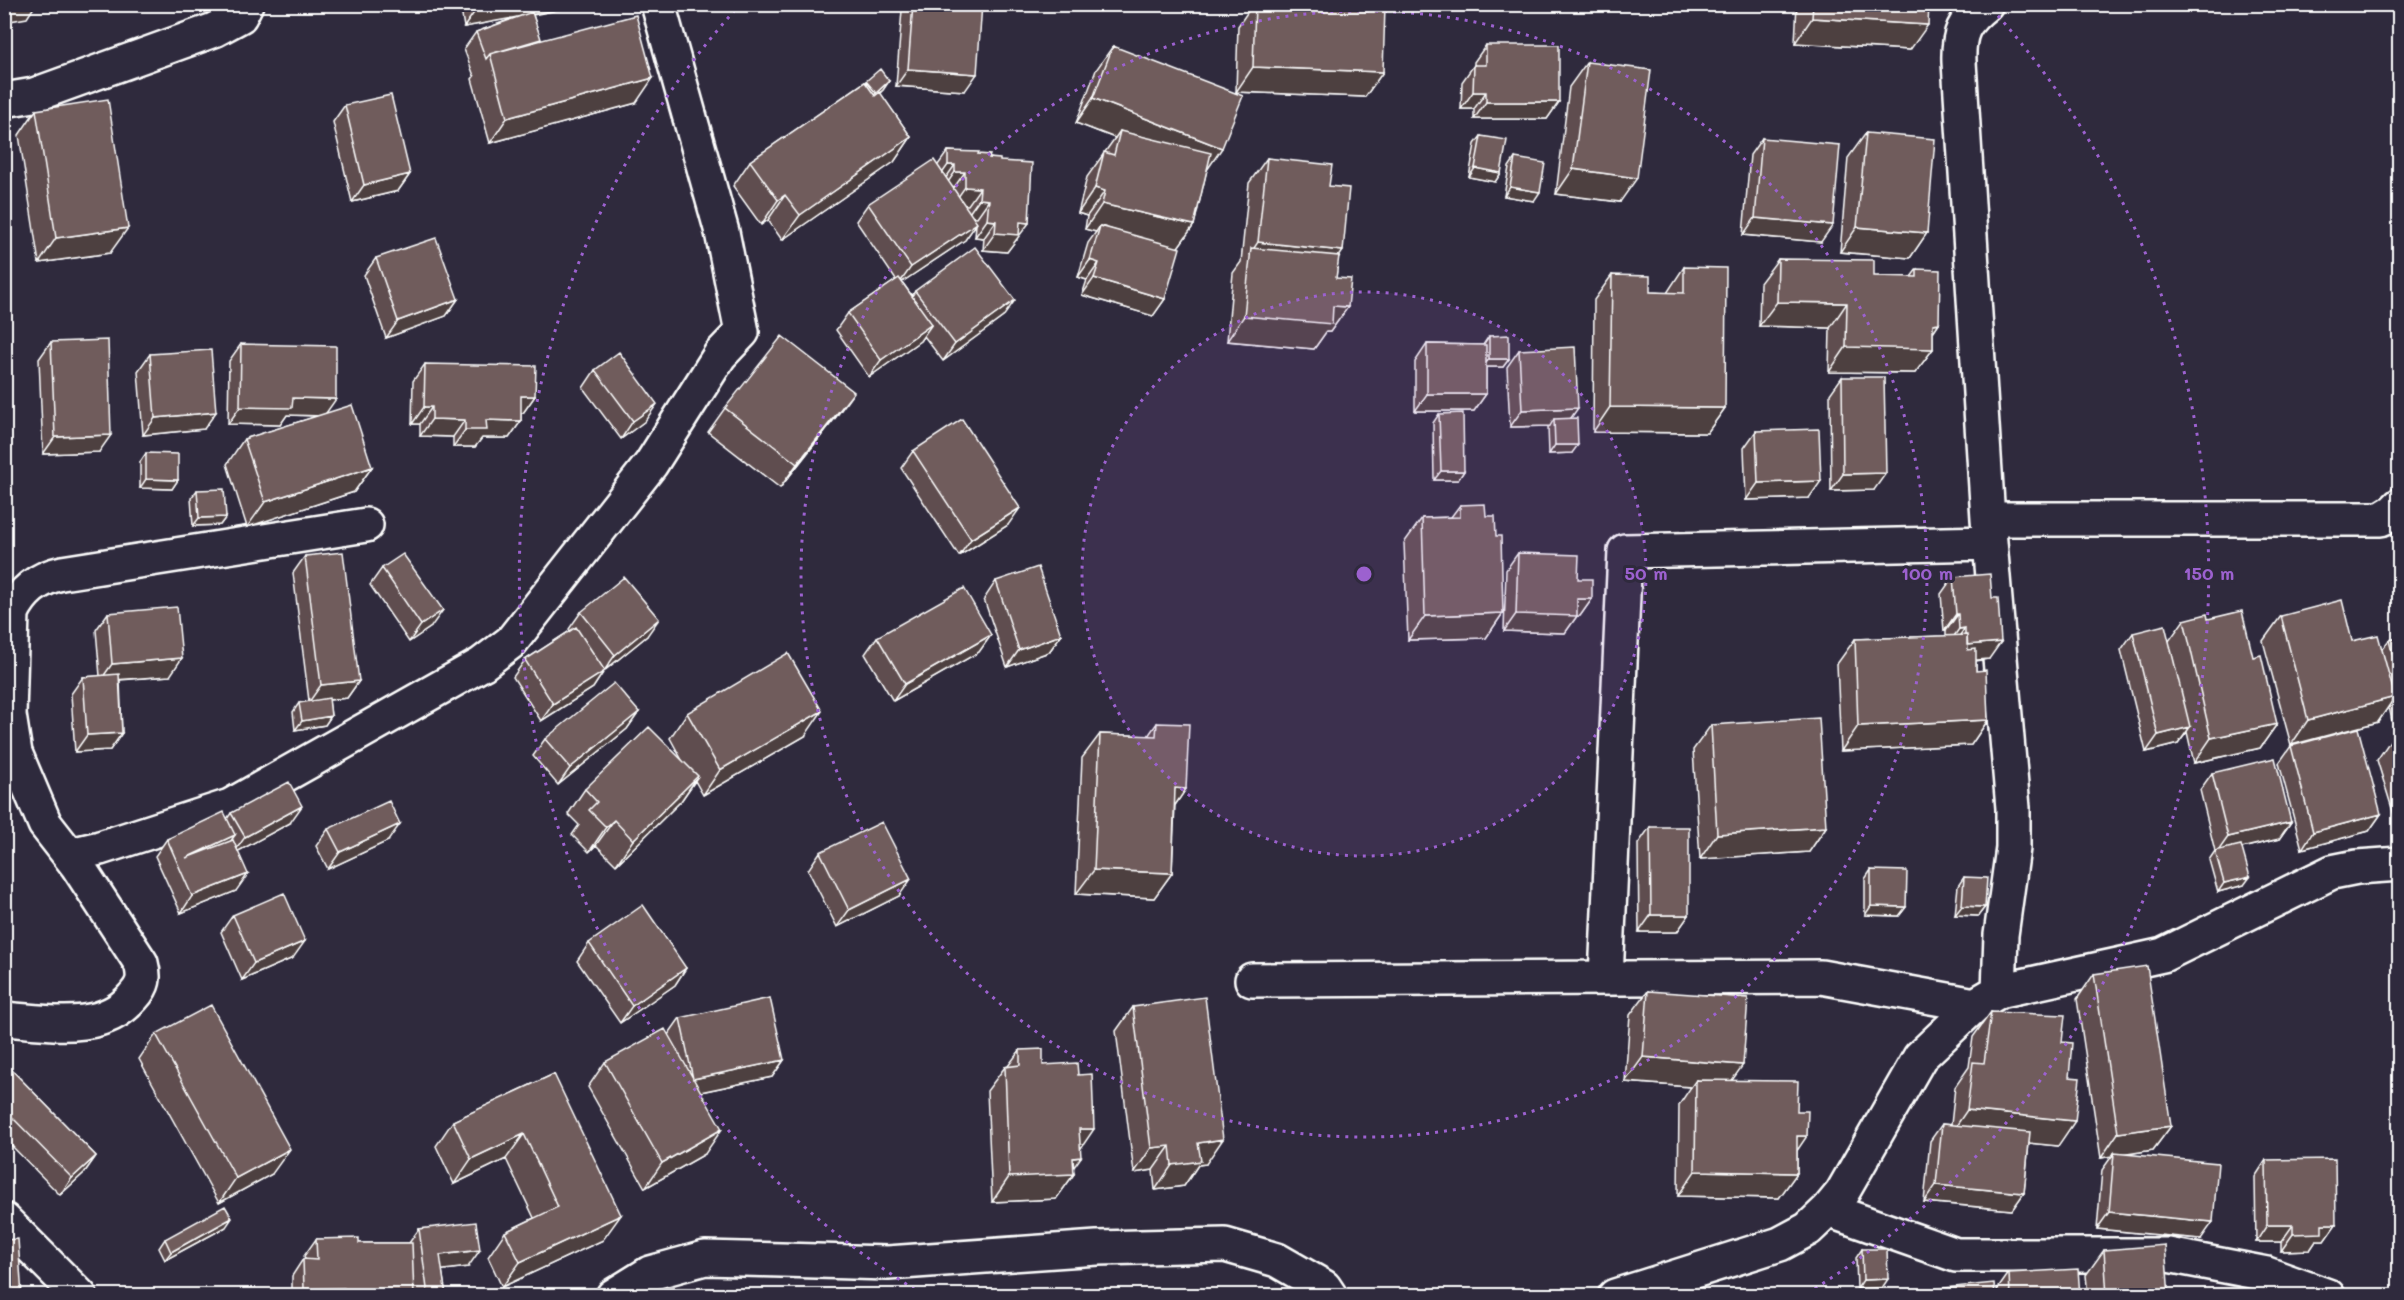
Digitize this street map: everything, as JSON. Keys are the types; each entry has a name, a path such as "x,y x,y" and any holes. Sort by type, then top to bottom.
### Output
{"street":[{"path":"4,100 34,95 214,30 240,16 246,4"},
{"path":"70,855 100,848 230,806 482,664 511,642 651,464 720,355 742,332 722,232 658,4"},
{"path":"1615,1296 1780,1244 1808,1228 1828,1210 1842,1193 1920,1057 1987,998 2001,935 2013,848 2013,807 1989,531 1958,40 1965,24 1986,4"},
{"path":"1606,978 1625,551 1989,531 2381,519 2400,505"},
{"path":"4,1019 70,1024 97,1020 125,1006 138,991 144,976 141,963 70,855 45,824 19,764 10,731 9,715 12,612 18,599 46,576 366,525"},
{"path":"1252,980 1821,977 1987,998 2163,955 2332,872 2358,867 2400,864"},
{"path":"1828,1210 1956,1255 2168,1255 2267,1274 2328,1296"},
{"path":"4,1220 80,1296"},
{"path":"613,1296 650,1273 705,1258 888,1263 1097,1248 1225,1245 1277,1260 1324,1287 1330,1296"}],"building":[{"path":"913,4 982,4 977,74 908,69"},
{"path":"1255,4 1385,6 1383,72 1253,67"},
{"path":"1813,4 1929,4 1928,25 1812,18"},
{"path":"532,12 541,39 490,54 486,59 476,32"},
{"path":"636,15 653,78 507,118 490,54"},
{"path":"1486,45 1559,45 1559,102 1486,102 1486,92 1473,92 1474,65 1486,65"},
{"path":"1113,46 1243,96 1222,148 1093,98"},
{"path":"1587,62 1651,70 1637,178 1573,169"},
{"path":"880,69 889,81 876,93 866,81"},
{"path":"865,82 875,96 880,92 911,137 800,215 785,195 778,200 750,161"},
{"path":"391,95 410,174 364,185 345,105"},
{"path":"108,99 128,228 56,238 36,110"},
{"path":"1120,131 1211,153 1194,225 1102,204 1105,191 1095,188 1104,152 1114,155"},
{"path":"1866,133 1935,139 1927,233 1857,227"},
{"path":"1481,136 1507,140 1501,173 1475,168"},
{"path":"1762,138 1840,145 1833,225 1755,218"},
{"path":"948,151 979,152 978,154 990,155 989,158 1000,159 1000,161 1032,163 1029,223 1020,222 1019,235 995,233 996,221 987,220 989,200 979,199 980,188 965,187 965,172 955,172 955,165 948,165"},
{"path":"1267,158 1332,165 1329,186 1349,188 1343,251 1258,242"},
{"path":"1515,158 1545,163 1540,192 1510,187"},
{"path":"934,160 977,223 911,267 868,204"},
{"path":"1100,226 1180,248 1165,299 1094,278 1099,263 1090,260"},
{"path":"436,238 458,299 398,321 376,258"},
{"path":"975,247 1015,300 955,344 915,291"},
{"path":"1251,248 1339,256 1336,278 1351,279 1348,307 1333,306 1332,324 1244,316"},
{"path":"1778,259 1874,260 1874,276 1917,277 1917,269 1940,270 1939,323 1933,324 1933,349 1846,347 1847,303 1777,302"},
{"path":"1684,267 1726,268 1725,408 1610,407 1612,275 1650,276 1650,292 1684,293"},
{"path":"899,278 932,324 881,360 848,313"},
{"path":"1509,335 1509,359 1489,359 1489,336"},
{"path":"782,336 854,392 797,464 725,408"},
{"path":"108,340 111,435 55,437 51,342"},
{"path":"241,344 336,346 336,399 293,398 292,408 240,407"},
{"path":"1427,344 1486,345 1486,394 1427,394"},
{"path":"1575,347 1578,408 1522,410 1519,350"},
{"path":"211,350 216,412 155,418 150,354"},
{"path":"619,352 657,404 633,421 595,370"},
{"path":"425,364 536,366 535,396 521,396 521,421 486,420 487,430 465,430 465,420 432,419 432,407 424,407"},
{"path":"1842,377 1884,377 1886,473 1843,474"},
{"path":"352,405 372,467 265,502 244,439"},
{"path":"1463,413 1464,471 1441,471 1439,414"},
{"path":"1577,418 1578,445 1555,445 1554,419"},
{"path":"962,419 1020,508 971,539 913,451"},
{"path":"1819,429 1821,481 1758,483 1756,431"},
{"path":"146,453 178,454 178,480 146,479"},
{"path":"224,489 226,517 199,518 197,490"},
{"path":"1485,504 1486,516 1495,516 1496,536 1501,536 1503,613 1425,616 1422,518 1460,517 1460,505"},
{"path":"343,552 359,681 321,685 305,556"},
{"path":"1518,553 1579,555 1578,579 1592,579 1592,599 1577,599 1577,616 1516,614"},
{"path":"403,554 443,610 421,625 382,568"},
{"path":"1038,567 1061,635 1019,650 996,581"},
{"path":"1990,574 1992,598 1998,598 2001,642 1967,645 1965,628 1959,629 1953,577"},
{"path":"624,577 659,619 615,655 581,612"},
{"path":"964,588 991,635 905,684 877,637"},
{"path":"2342,600 2352,641 2378,635 2395,697 2308,720 2281,616"},
{"path":"177,607 182,658 112,664 108,613"},
{"path":"2242,611 2253,657 2261,655 2277,724 2211,738 2184,620 2207,614 2208,619"},
{"path":"2165,625 2190,727 2158,735 2133,633"},
{"path":"576,627 605,671 553,704 525,660"},
{"path":"1967,635 1968,650 1976,649 1976,671 1986,670 1988,720 1858,726 1855,639"},
{"path":"2400,638 2400,685 2389,640"},
{"path":"788,653 822,711 720,770 687,713"},
{"path":"119,674 122,733 87,735 83,677"},
{"path":"614,683 639,712 570,768 545,739"},
{"path":"329,698 331,716 302,721 299,703"},
{"path":"1819,718 1826,827 1717,834 1711,725"},
{"path":"1157,723 1189,724 1186,789 1175,788 1172,873 1094,870 1100,734 1156,736"},
{"path":"649,727 698,776 633,840 614,820 606,827 589,810 597,802 585,789"},
{"path":"2358,728 2381,814 2313,832 2291,746"},
{"path":"2400,733 2400,752 2394,735"},
{"path":"2275,758 2291,822 2228,837 2212,773"},
{"path":"289,782 302,806 245,837 231,813"},
{"path":"389,801 400,824 340,852 328,829"},
{"path":"224,812 235,835 186,858 233,840 248,874 192,896 167,839"},
{"path":"882,822 911,879 849,910 820,852"},
{"path":"1650,827 1689,827 1689,915 1651,915"},
{"path":"2241,845 2250,877 2224,883 2215,851"},
{"path":"1871,870 1907,871 1906,907 1871,906"},
{"path":"1964,877 1987,878 1985,907 1962,906"},
{"path":"284,893 305,941 254,963 233,915"},
{"path":"643,905 686,968 632,1006 589,943"},
{"path":"2147,966 2171,1126 2118,1133 2094,974"},
{"path":"1648,991 1748,998 1743,1065 1643,1057"},
{"path":"1205,997 1223,1139 1198,1143 1201,1161 1172,1165 1170,1146 1151,1148 1133,1007"},
{"path":"770,998 784,1060 693,1079 680,1018"},
{"path":"211,1005 290,1149 236,1178 156,1034"},
{"path":"1991,1012 2065,1015 2062,1042 2072,1043 2069,1077 2080,1078 2075,1121 1967,1110 1973,1062 1984,1063"},
{"path":"665,1029 722,1129 662,1163 605,1062"},
{"path":"1043,1049 1043,1065 1077,1063 1078,1075 1092,1074 1094,1129 1079,1129 1081,1157 1073,1158 1074,1174 1009,1177 1005,1067 1020,1065 1020,1050"},
{"path":"4,1062 96,1156 72,1178 4,1109"},
{"path":"554,1074 621,1215 520,1262 505,1232 558,1207 524,1134 471,1159 453,1121"},
{"path":"1696,1080 1798,1081 1797,1111 1808,1111 1807,1136 1797,1136 1797,1173 1695,1171"},
{"path":"1942,1124 2030,1132 2024,1193 1936,1185"},
{"path":"2114,1153 2218,1163 2213,1222 2109,1212"},
{"path":"2335,1159 2336,1224 2322,1224 2322,1233 2293,1234 2293,1225 2267,1225 2266,1160"},
{"path":"225,1206 232,1218 171,1252 165,1239"},
{"path":"476,1222 480,1250 440,1255 446,1296 428,1296 419,1229"},
{"path":"359,1238 359,1243 412,1243 414,1296 345,1296 344,1288 304,1289 303,1259 317,1260 316,1239"},
{"path":"18,1239 22,1296 4,1296 4,1240"},
{"path":"2165,1245 2169,1296 2107,1296 2104,1250"},
{"path":"1862,1249 1887,1249 1888,1279 1863,1280"},
{"path":"2078,1269 2080,1296 2010,1296 2009,1273"},
{"path":"1994,1283 1995,1296 1926,1296 1925,1290"}]}
